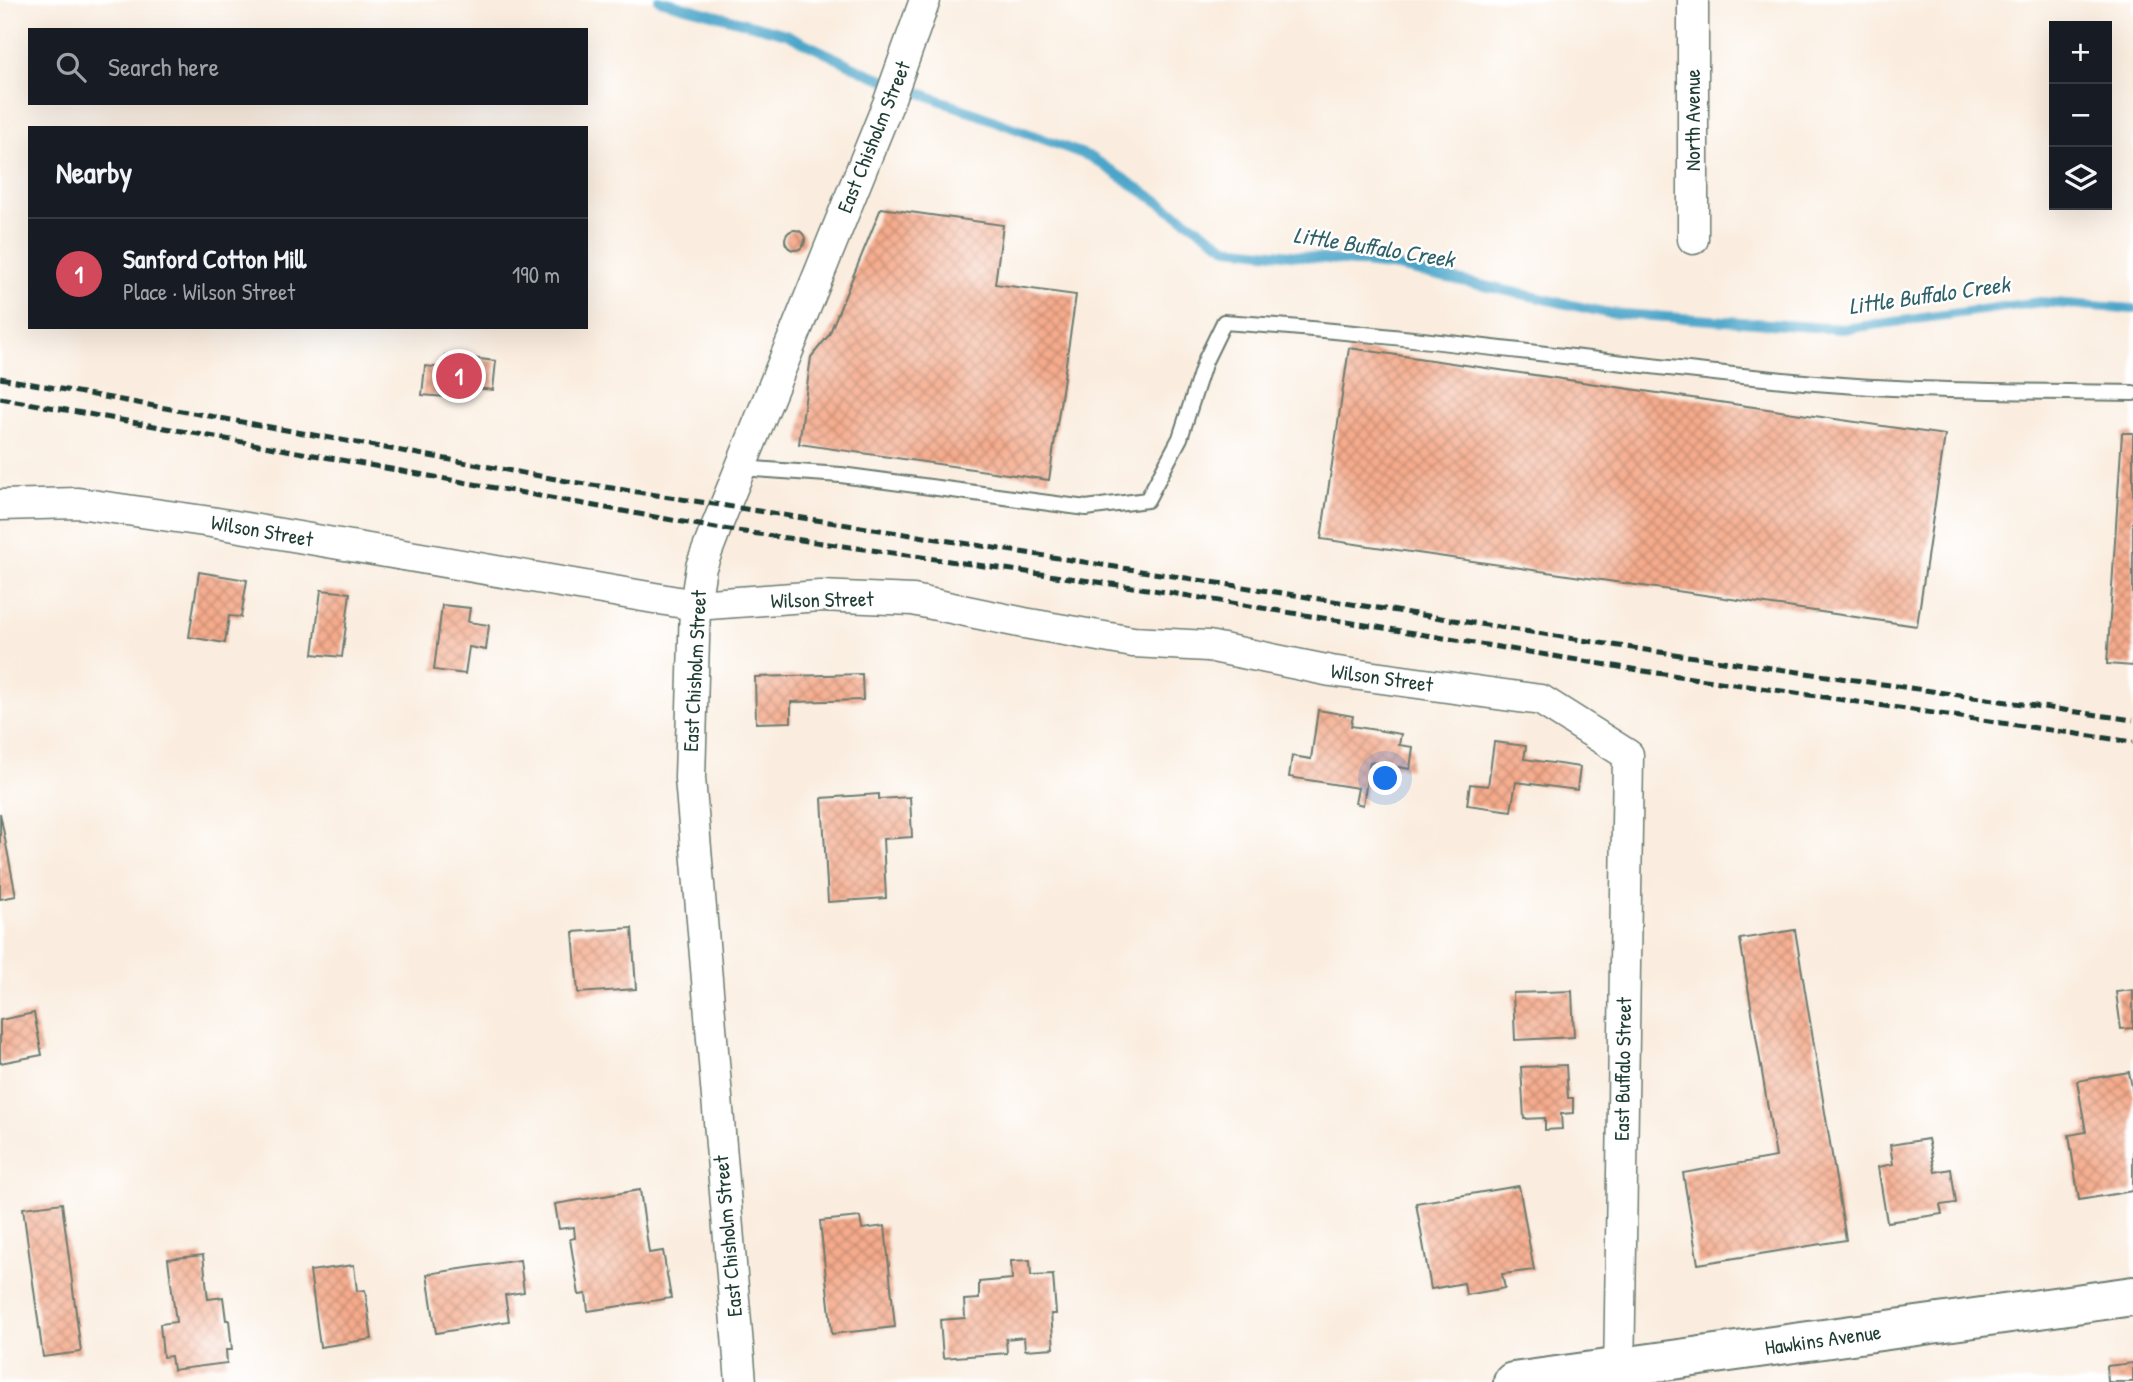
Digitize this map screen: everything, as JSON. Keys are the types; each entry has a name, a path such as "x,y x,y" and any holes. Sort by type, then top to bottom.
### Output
{"main road":[{"name":"Hawkins Avenue","path":"1513,1382 1618,1375 2133,1297"}],"street":[{"name":"East Chisholm Street","path":"741,1382 690,778 695,605 701,567 902,69 925,0"},
{"name":"North Avenue","path":"1693,0 1693,239"},
{"name":"Wilson Street","path":"0,505 78,503 185,518 695,605 820,596 913,600 1133,642 1208,646 1331,671 1541,700 1628,755"},
{"name":"East Buffalo Street","path":"1618,1375 1628,755"}],"lane":[{"path":"741,468 841,475 1086,508 1147,500 1180,438 1205,361 1224,322 1346,331 1785,380 2020,391 2133,393"}],"building":[{"path":"881,208 1003,225 995,284 1076,295 1049,480 799,444 811,357 829,335"},
{"path":"795,230 802,233 805,240 802,247 795,250 788,247 785,240 788,233"},
{"path":"1349,348 1945,435 1917,626 1321,539"},
{"path":"445,355 496,361 493,390 448,385 446,397 422,395 425,366 444,368"},
{"path":"2122,433 2133,433 2133,666 2107,664"},
{"path":"199,572 247,580 241,617 229,616 225,643 189,637"},
{"path":"321,590 350,593 342,657 313,654"},
{"path":"442,605 470,608 468,622 489,625 486,650 469,647 465,674 434,670"},
{"path":"862,674 863,700 791,702 791,722 756,723 755,677"},
{"path":"1318,710 1353,716 1351,726 1401,734 1399,745 1413,747 1410,769 1370,762 1363,805 1355,803 1358,788 1289,777 1292,756 1311,759"},
{"path":"1494,742 1526,746 1524,759 1580,767 1577,790 1516,782 1511,811 1467,805 1470,784 1488,786"},
{"path":"879,794 879,799 910,797 912,837 883,839 886,898 828,902 822,798"},
{"path":"0,813 16,896 0,899"},
{"path":"632,928 636,989 578,993 573,932"},
{"path":"1795,930 1846,1240 1698,1264 1683,1173 1776,1157 1740,939"},
{"path":"2133,990 2133,1028 2121,1029 2116,992"},
{"path":"1572,991 1574,1037 1515,1040 1513,993"},
{"path":"34,1013 42,1055 0,1063 0,1020"},
{"path":"1566,1065 1568,1098 1573,1098 1573,1113 1561,1114 1562,1129 1545,1130 1545,1118 1524,1119 1521,1067"},
{"path":"2129,1072 2133,1092 2133,1191 2079,1200 2069,1135 2086,1132 2077,1081"},
{"path":"1928,1139 1935,1172 1951,1169 1956,1203 1940,1205 1942,1214 1887,1222 1878,1167 1893,1164 1890,1145"},
{"path":"1519,1186 1534,1270 1502,1274 1505,1288 1466,1295 1464,1283 1431,1289 1416,1203"},
{"path":"640,1190 649,1253 663,1251 671,1298 588,1311 586,1294 579,1295 570,1239 575,1238 574,1227 559,1229 555,1204"},
{"path":"62,1203 81,1352 43,1357 23,1208"},
{"path":"860,1217 862,1229 885,1226 895,1327 832,1334 820,1221"},
{"path":"203,1255 208,1299 223,1297 232,1350 226,1350 227,1363 173,1370 171,1356 163,1357 160,1324 176,1322 168,1259"},
{"path":"520,1260 524,1292 505,1295 509,1321 436,1333 427,1274"},
{"path":"1030,1260 1031,1276 1053,1275 1056,1314 1051,1314 1054,1348 1025,1350 1024,1337 1006,1339 1007,1353 943,1358 940,1320 965,1318 964,1300 979,1299 979,1282 1012,1279 1011,1261"},
{"path":"354,1265 357,1291 365,1290 372,1339 320,1347 310,1271"},
{"path":"2133,1363 2133,1382 2108,1382 2107,1366"}],"waterway":[{"name":"Little Buffalo Creek","path":"659,0 786,34 867,73 1091,157 1228,248 1398,267 1608,313 1843,329 2040,302 2133,309"}],"railway":[{"path":"0,378 567,481 1639,649 2133,720"},
{"path":"0,398 716,528 1147,589 1644,671 2133,742"}],"place":[{"name":"Sanford Cotton Mill","path":"459,376"}]}
